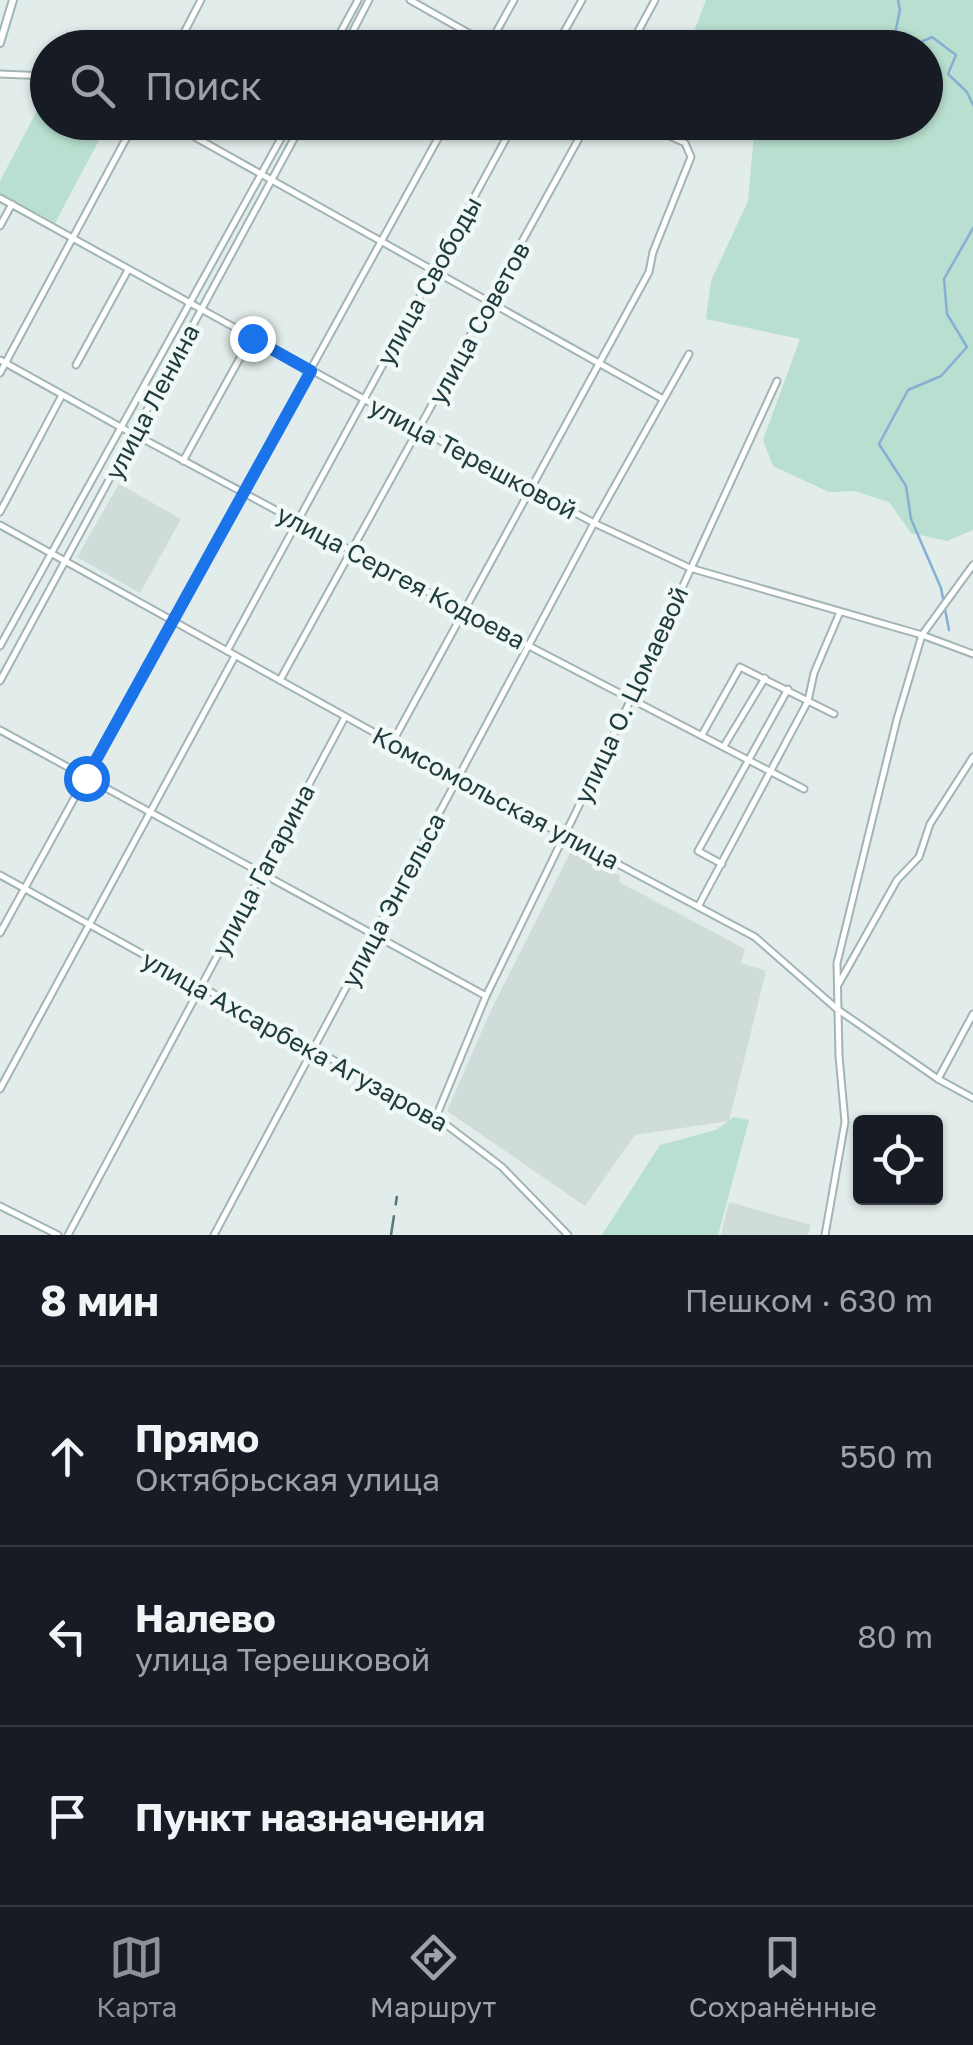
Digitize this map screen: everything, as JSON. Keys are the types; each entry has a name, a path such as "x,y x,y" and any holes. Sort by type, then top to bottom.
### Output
{"main road":[{"path":"0,43 14,0"}],"street":[{"path":"185,30 201,0"},
{"path":"342,30 358,0"},
{"path":"353,30 369,0"},
{"path":"410,0 463,30"},
{"path":"499,30 514,0"},
{"path":"566,30 582,0"},
{"path":"639,30 655,0"},
{"path":"0,74 30,75"},
{"path":"0,373 125,140"},
{"path":"199,140 663,399"},
{"name":"улица Ленина","path":"0,646 280,140"},
{"name":"улица Ленина","path":"0,680 294,140"},
{"path":"0,933 437,140"},
{"name":"улица Свободы","path":"227,651 504,140"},
{"name":"улица Советов","path":"280,680 578,140"},
{"path":"392,743 649,272 691,157 684,143 677,140"},
{"name":"улица Терешковой","path":"0,198 364,400 594,522 690,568 922,635 973,654"},
{"path":"0,226 12,204"},
{"path":"76,365 128,270"},
{"path":"184,461 252,338"},
{"name":"улица Энгельса","path":"214,1235 594,522 689,354"},
{"name":"улица Сергея Кодоева","path":"3,362 352,552 804,788"},
{"name":"улица О. Цомаевой","path":"436,1117 486,996 632,697 777,382"},
{"path":"0,512 62,394"},
{"name":"Комсомольская улица","path":"0,525 458,779 756,937 837,1009 938,1079 973,1098"},
{"path":"825,1235 845,1122 837,963 897,719 922,635 973,565"},
{"path":"699,906 808,701 814,673 840,612"},
{"path":"0,1089 235,655"},
{"path":"702,734 740,667 834,714"},
{"path":"724,746 764,678"},
{"path":"722,864 698,851 788,689"},
{"name":"улица Гагарина","path":"68,1235 346,717"},
{"path":"0,730 486,996"},
{"path":"837,988 898,880 919,857 930,824 973,756"},
{"name":"улица Ахсарбека Агузарова","path":"0,875 436,1117 502,1167 568,1235"},
{"path":"938,1079 973,1014"},
{"path":"0,1206 58,1235"}],"shaded area":[{"path":"119,484 181,519 140,593 77,557"},
{"path":"572,849 620,876 619,882 745,949 741,963 766,971 729,1121 635,1135 585,1206 447,1111 491,1010"},
{"path":"729,1202 811,1225 808,1235 721,1235"}],"green space":[{"path":"706,0 973,0 973,530 947,541 911,533 889,502 855,491 829,492 773,466 763,440 800,339 706,319 711,281 748,201 753,140 943,140 943,30 695,30"},
{"path":"30,124 30,140 99,140 55,223 0,194 0,181"},
{"path":"734,1117 749,1120 718,1235 602,1235 660,1145 716,1130"}],"waterway":[{"path":"896,30 898,0"},
{"path":"943,45 956,55 948,74 967,92 973,105"},
{"path":"949,630 941,588 911,519 906,486 879,444 908,390 941,376 967,347 947,314 944,279 973,228"}],"railway":[{"path":"391,1235 397,1196"}],"route":[{"path":"86,778 311,371 252,338"}]}
